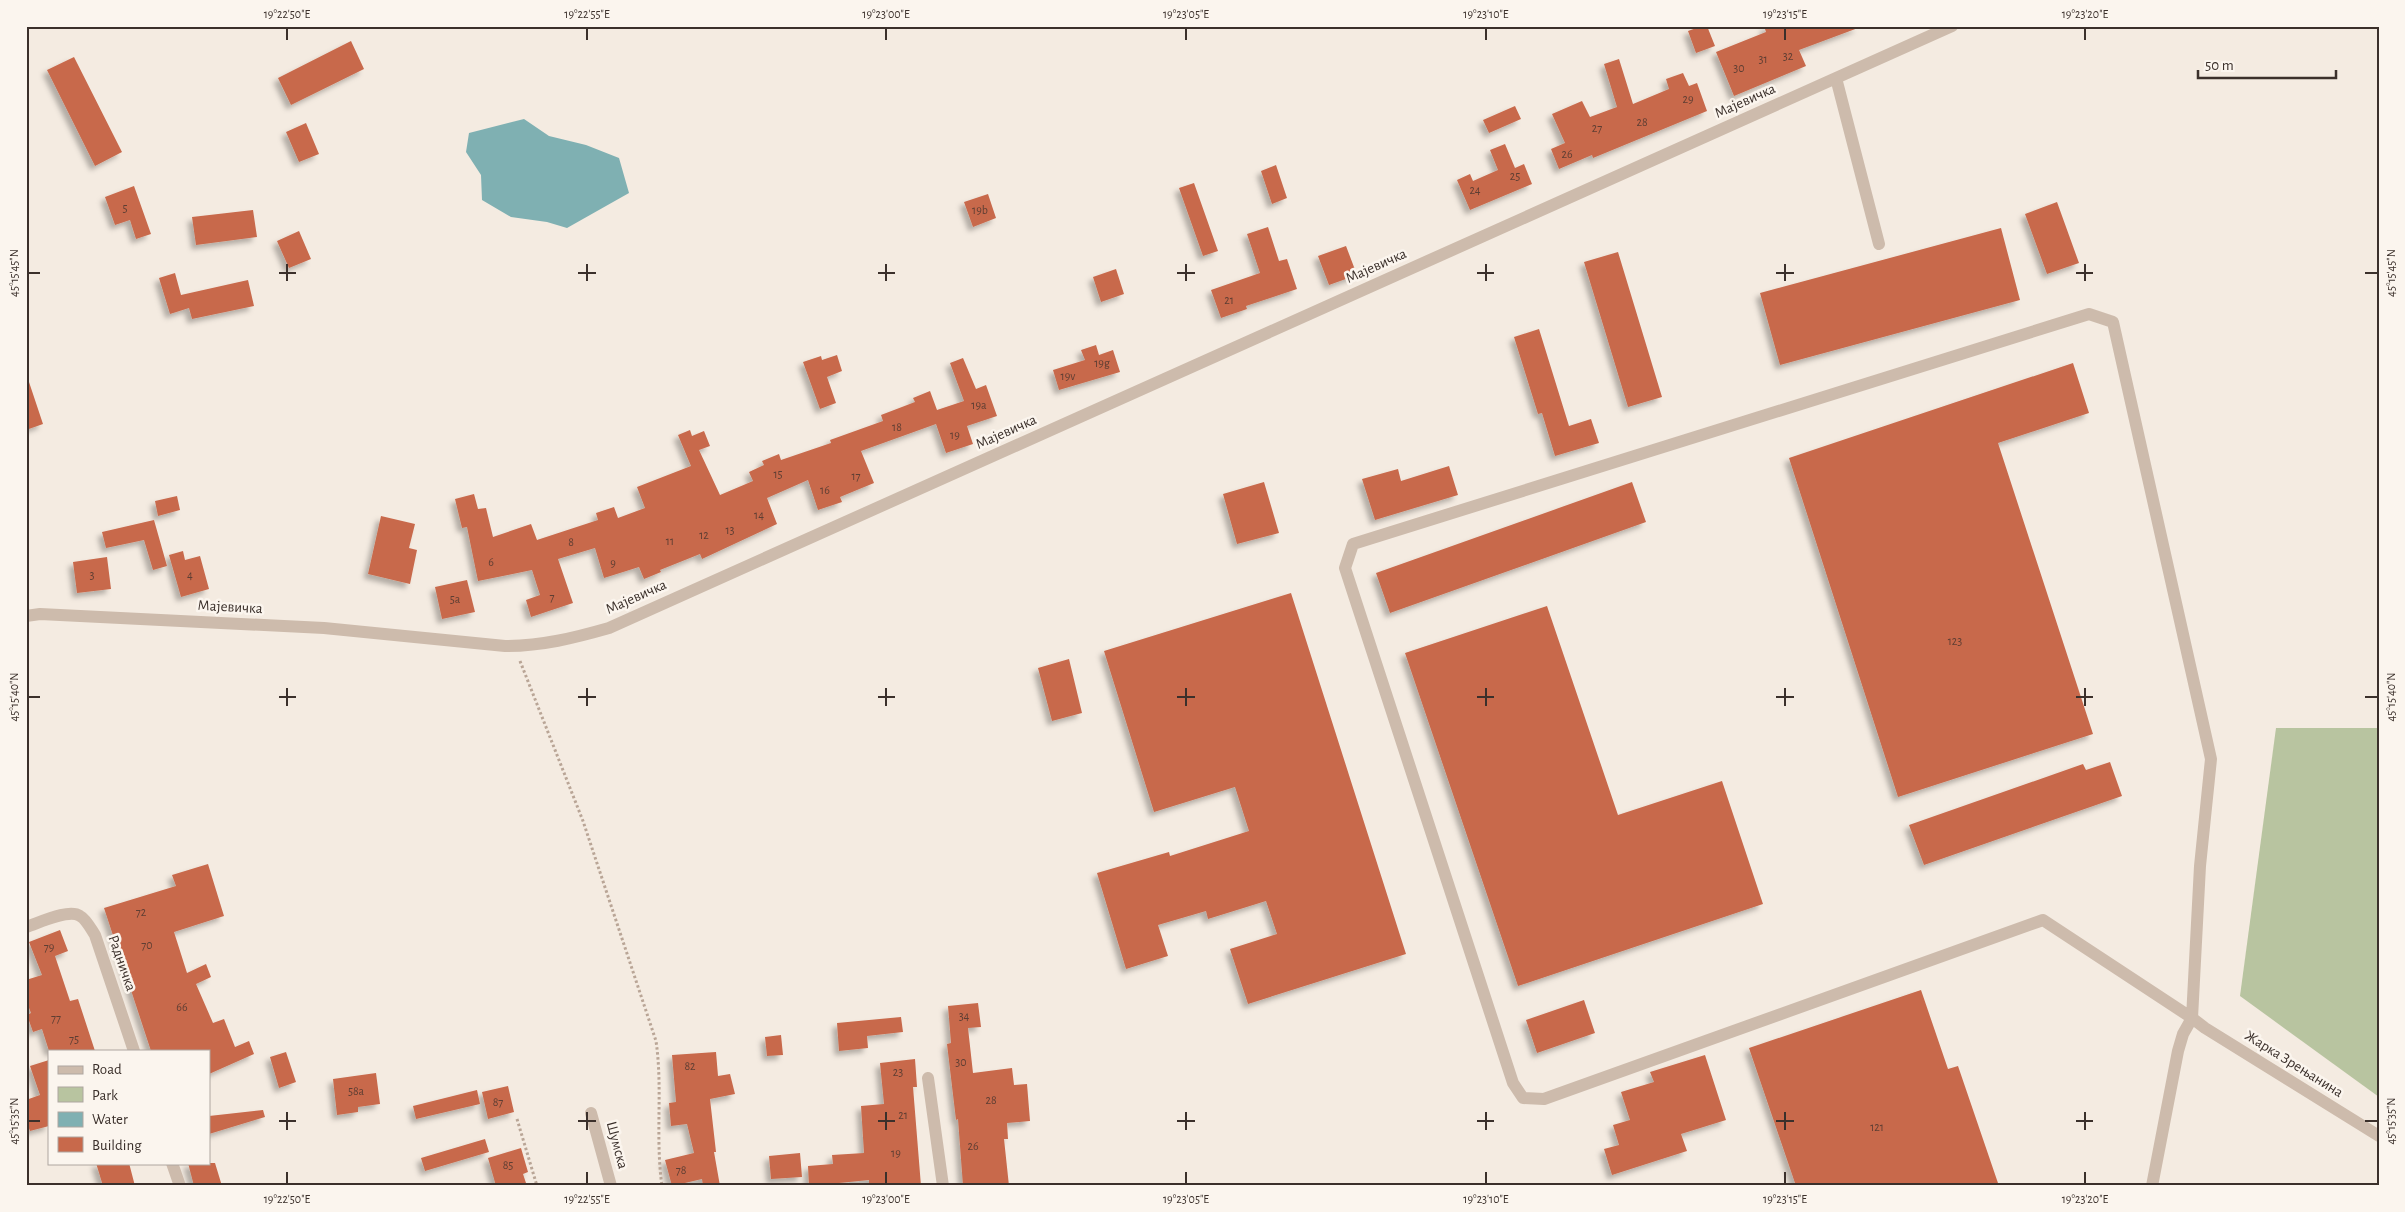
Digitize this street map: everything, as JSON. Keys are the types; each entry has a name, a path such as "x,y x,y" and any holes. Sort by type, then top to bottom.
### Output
{"street":[{"name":"Мајевичка","path":"26,616 40,614 324,628 514,646 555,643 609,628 1952,26"},
{"path":"1836,78 1879,244"},
{"name":"Жарка Зрењанина","path":"2192,1018 2200,866 2211,760 2113,322 2089,314 1353,544 1345,568 1513,1083 1523,1098 1544,1099 2043,920 2192,1018 2379,1136"},
{"name":"Радничка","path":"26,928 69,912 80,916 95,935 134,1050"},
{"path":"2152,1186 2178,1051 2183,1034 2192,1018"},
{"path":"928,1078 943,1186"},
{"name":"Шумска","path":"591,1112 611,1186"},
{"path":"172,1164 180,1186"}],"path":[{"path":"514,646 583,821 656,1041 660,1069 657,1141 662,1186"},
{"path":"517,1119 537,1186"}],"green space":[{"path":"2276,728 2379,728 2379,1097 2240,996"}],"water":[{"path":"524,119 549,136 586,145 619,158 629,193 567,228 547,222 511,217 482,200 481,175 466,152 469,133"}],"building":[{"path":"1707,26 1715,46 1696,53 1688,31"},
{"path":"1764,26 1858,26 1858,28 1799,50 1806,66 1734,96 1716,52 1766,32"},
{"path":"351,41 364,69 291,105 278,78"},
{"path":"74,57 122,152 95,166 47,70"},
{"path":"1619,59 1633,104 1669,89 1666,79 1683,73 1689,86 1697,83 1707,111 1593,158 1592,155 1559,169 1551,149 1565,143 1552,114 1582,101 1590,117 1617,107 1604,64"},
{"path":"1515,106 1521,119 1489,133 1483,120"},
{"path":"306,123 319,154 299,162 286,132"},
{"path":"1505,144 1515,168 1524,164 1532,184 1470,210 1457,180 1470,174 1473,181 1498,170 1490,150"},
{"path":"1276,165 1287,198 1272,204 1261,171"},
{"path":"1194,183 1218,251 1203,256 1179,188"},
{"path":"134,186 151,234 136,239 130,220 115,225 105,197"},
{"path":"988,194 996,218 973,227 964,202"},
{"path":"2057,202 2079,263 2047,274 2025,214"},
{"path":"253,210 257,237 196,245 192,217"},
{"path":"1268,227 1279,261 1287,259 1297,289 1246,306 1247,309 1221,318 1211,290 1260,273 1247,234"},
{"path":"2001,228 2020,300 1780,365 1760,293"},
{"path":"299,231 311,259 289,268 277,241"},
{"path":"1346,246 1357,275 1329,285 1318,256"},
{"path":"1618,252 1662,397 1628,407 1584,262"},
{"path":"1116,269 1124,294 1101,302 1093,277"},
{"path":"175,273 181,295 248,280 254,306 192,319 189,308 170,314 159,278"},
{"path":"1539,329 1569,426 1591,419 1599,443 1555,456 1542,413 1538,414 1514,337"},
{"path":"1096,345 1099,355 1113,350 1120,372 1059,390 1053,370 1085,360 1081,350"},
{"path":"837,355 842,371 827,377 836,403 820,409 803,362 821,356 822,360"},
{"path":"963,358 976,389 986,385 997,416 967,426 973,444 946,453 936,424 861,451 874,483 840,497 842,502 818,510 808,480 767,498 777,524 702,559 700,554 660,570 661,572 644,579 639,567 604,578 595,548 558,559 573,603 531,617 526,600 540,595 532,570 478,581 467,527 462,528 455,499 474,494 478,509 486,508 493,537 531,524 537,540 598,520 596,513 614,507 618,518 645,508 637,487 691,466 678,435 690,430 692,436 704,431 710,446 699,450 720,495 753,481 749,472 764,465 762,461 779,454 781,460 831,443 830,440 883,421 881,415 915,402 913,398 930,391 937,410 964,401 950,363"},
{"path":"2073,363 2089,413 1998,443 2093,734 1898,797 1789,458"},
{"path":"29,382 43,424 26,430 26,383"},
{"path":"1449,466 1458,495 1375,520 1362,479 1398,469 1401,481"},
{"path":"1264,482 1279,533 1237,544 1223,494"},
{"path":"1632,482 1646,522 1390,613 1376,573"},
{"path":"177,496 180,510 158,516 155,501"},
{"path":"381,516 415,524 409,548 417,550 410,584 368,574"},
{"path":"154,520 167,566 153,570 144,540 106,548 102,532"},
{"path":"183,551 185,560 200,556 209,589 181,597 169,555"},
{"path":"107,557 111,589 77,593 73,562"},
{"path":"467,580 475,612 442,619 435,587"},
{"path":"1291,593 1406,954 1248,1004 1230,949 1277,934 1266,901 1208,919 1206,911 1158,925 1168,956 1126,969 1097,873 1169,852 1170,856 1249,831 1235,787 1154,812 1104,651"},
{"path":"1547,606 1618,815 1722,781 1763,904 1518,986 1405,653"},
{"path":"1069,659 1082,713 1052,721 1038,668"},
{"path":"2110,762 2122,796 1924,865 1909,825 2083,764 2086,770"},
{"path":"208,864 224,916 174,932 187,973 206,964 211,977 196,984 213,1023 224,1019 235,1047 249,1041 254,1054 210,1074 210,1050 151,1050 104,908 176,886 172,875"},
{"path":"60,930 68,951 55,956 70,1001 78,999 95,1050 49,1050 42,1029 33,1032 27,1015 31,1013 26,1000 26,980 42,975 29,942"},
{"path":"1921,990 1948,1069 1958,1066 1999,1186 1796,1186 1749,1048"},
{"path":"1584,1000 1595,1033 1537,1053 1526,1020"},
{"path":"978,1003 981,1027 968,1028 973,1073 1012,1068 1014,1085 1027,1084 1030,1121 1007,1123 1008,1139 1004,1139 1009,1186 963,1186 958,1119 956,1120 947,1044 951,1043 948,1006"},
{"path":"901,1017 903,1032 867,1036 868,1048 839,1051 837,1023"},
{"path":"781,1035 783,1055 767,1056 765,1037"},
{"path":"286,1052 296,1082 279,1088 270,1057"},
{"path":"716,1052 718,1076 730,1074 735,1094 710,1099 716,1152 714,1152 720,1186 703,1186 702,1179 672,1186 665,1160 694,1153 687,1124 671,1126 669,1103 676,1102 672,1055"},
{"path":"1705,1055 1726,1120 1681,1134 1687,1151 1612,1175 1604,1149 1619,1145 1613,1125 1630,1120 1621,1092 1654,1082 1650,1072"},
{"path":"915,1059 917,1087 913,1087 921,1186 869,1186 869,1180 809,1186 808,1166 833,1164 832,1155 864,1153 861,1106 884,1104 880,1063"},
{"path":"48,1060 48,1126 30,1131 26,1120 26,1100 40,1095 30,1066"},
{"path":"376,1073 380,1104 358,1107 358,1112 337,1115 333,1079"},
{"path":"508,1086 514,1112 488,1119 482,1092"},
{"path":"477,1090 480,1104 416,1119 413,1106"},
{"path":"263,1110 265,1117 210,1134 210,1116"},
{"path":"485,1139 489,1152 425,1171 421,1158"},
{"path":"521,1148 528,1172 523,1174 527,1186 496,1186 488,1158"},
{"path":"800,1153 802,1177 771,1179 769,1156"},
{"path":"215,1163 222,1186 194,1186 188,1164"},
{"path":"96,1164 129,1164 135,1186 103,1186"}]}
